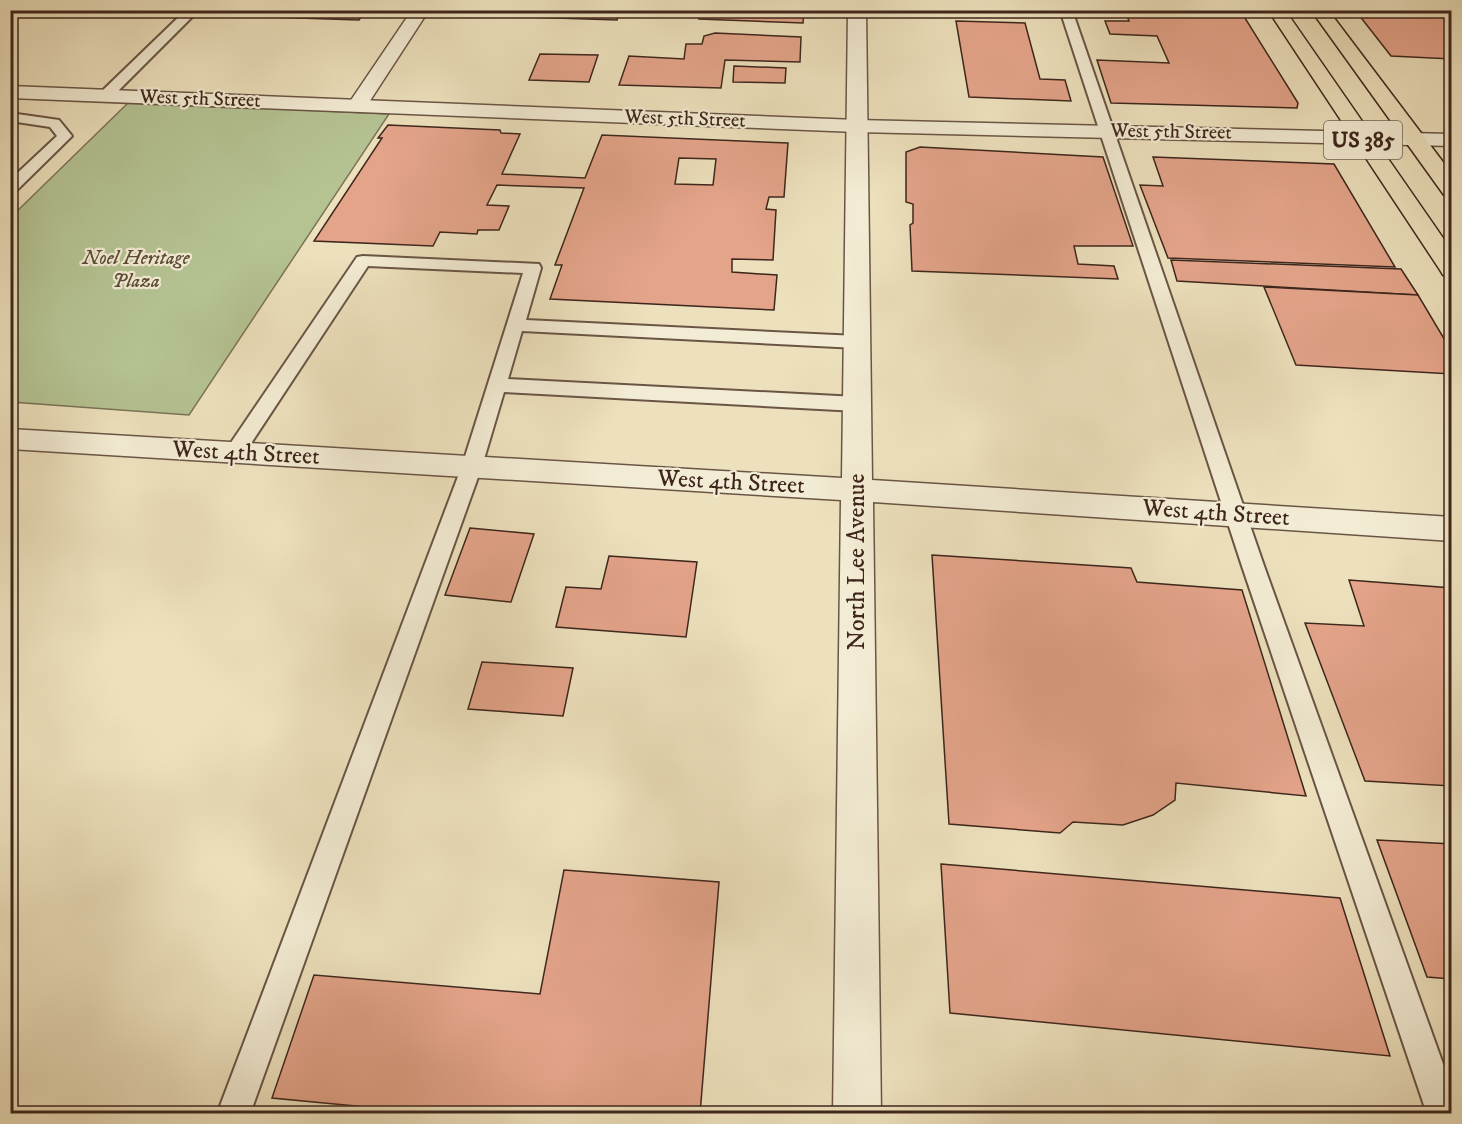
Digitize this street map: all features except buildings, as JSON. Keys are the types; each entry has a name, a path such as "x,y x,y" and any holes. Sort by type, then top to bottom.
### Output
{"main road":[{"name":"US 385","path":"1276,10 1452,270"},
{"name":"US 385","path":"1319,10 1452,190"}],"street":[{"path":"357,106 421,10"},
{"name":"North Lee Avenue","path":"857,10 857,1113"},
{"name":"West 5th Street","path":"16,97 105,96 857,126 1361,136 1452,140"},
{"name":"West 4th Street","path":"10,439 857,489 1452,529"}],"lane":[{"path":"105,96 193,10"},
{"path":"1066,10 1236,515 1444,1113"},
{"path":"10,117 54,123 65,136 10,189"},
{"path":"233,1113 472,466 533,268 363,261 235,452"},
{"path":"515,325 857,342"},
{"path":"497,385 857,404"}],"green space":[{"name":"Noel Heritage Plaza","path":"129,102 389,114 189,415 11,402 11,217"}]}
